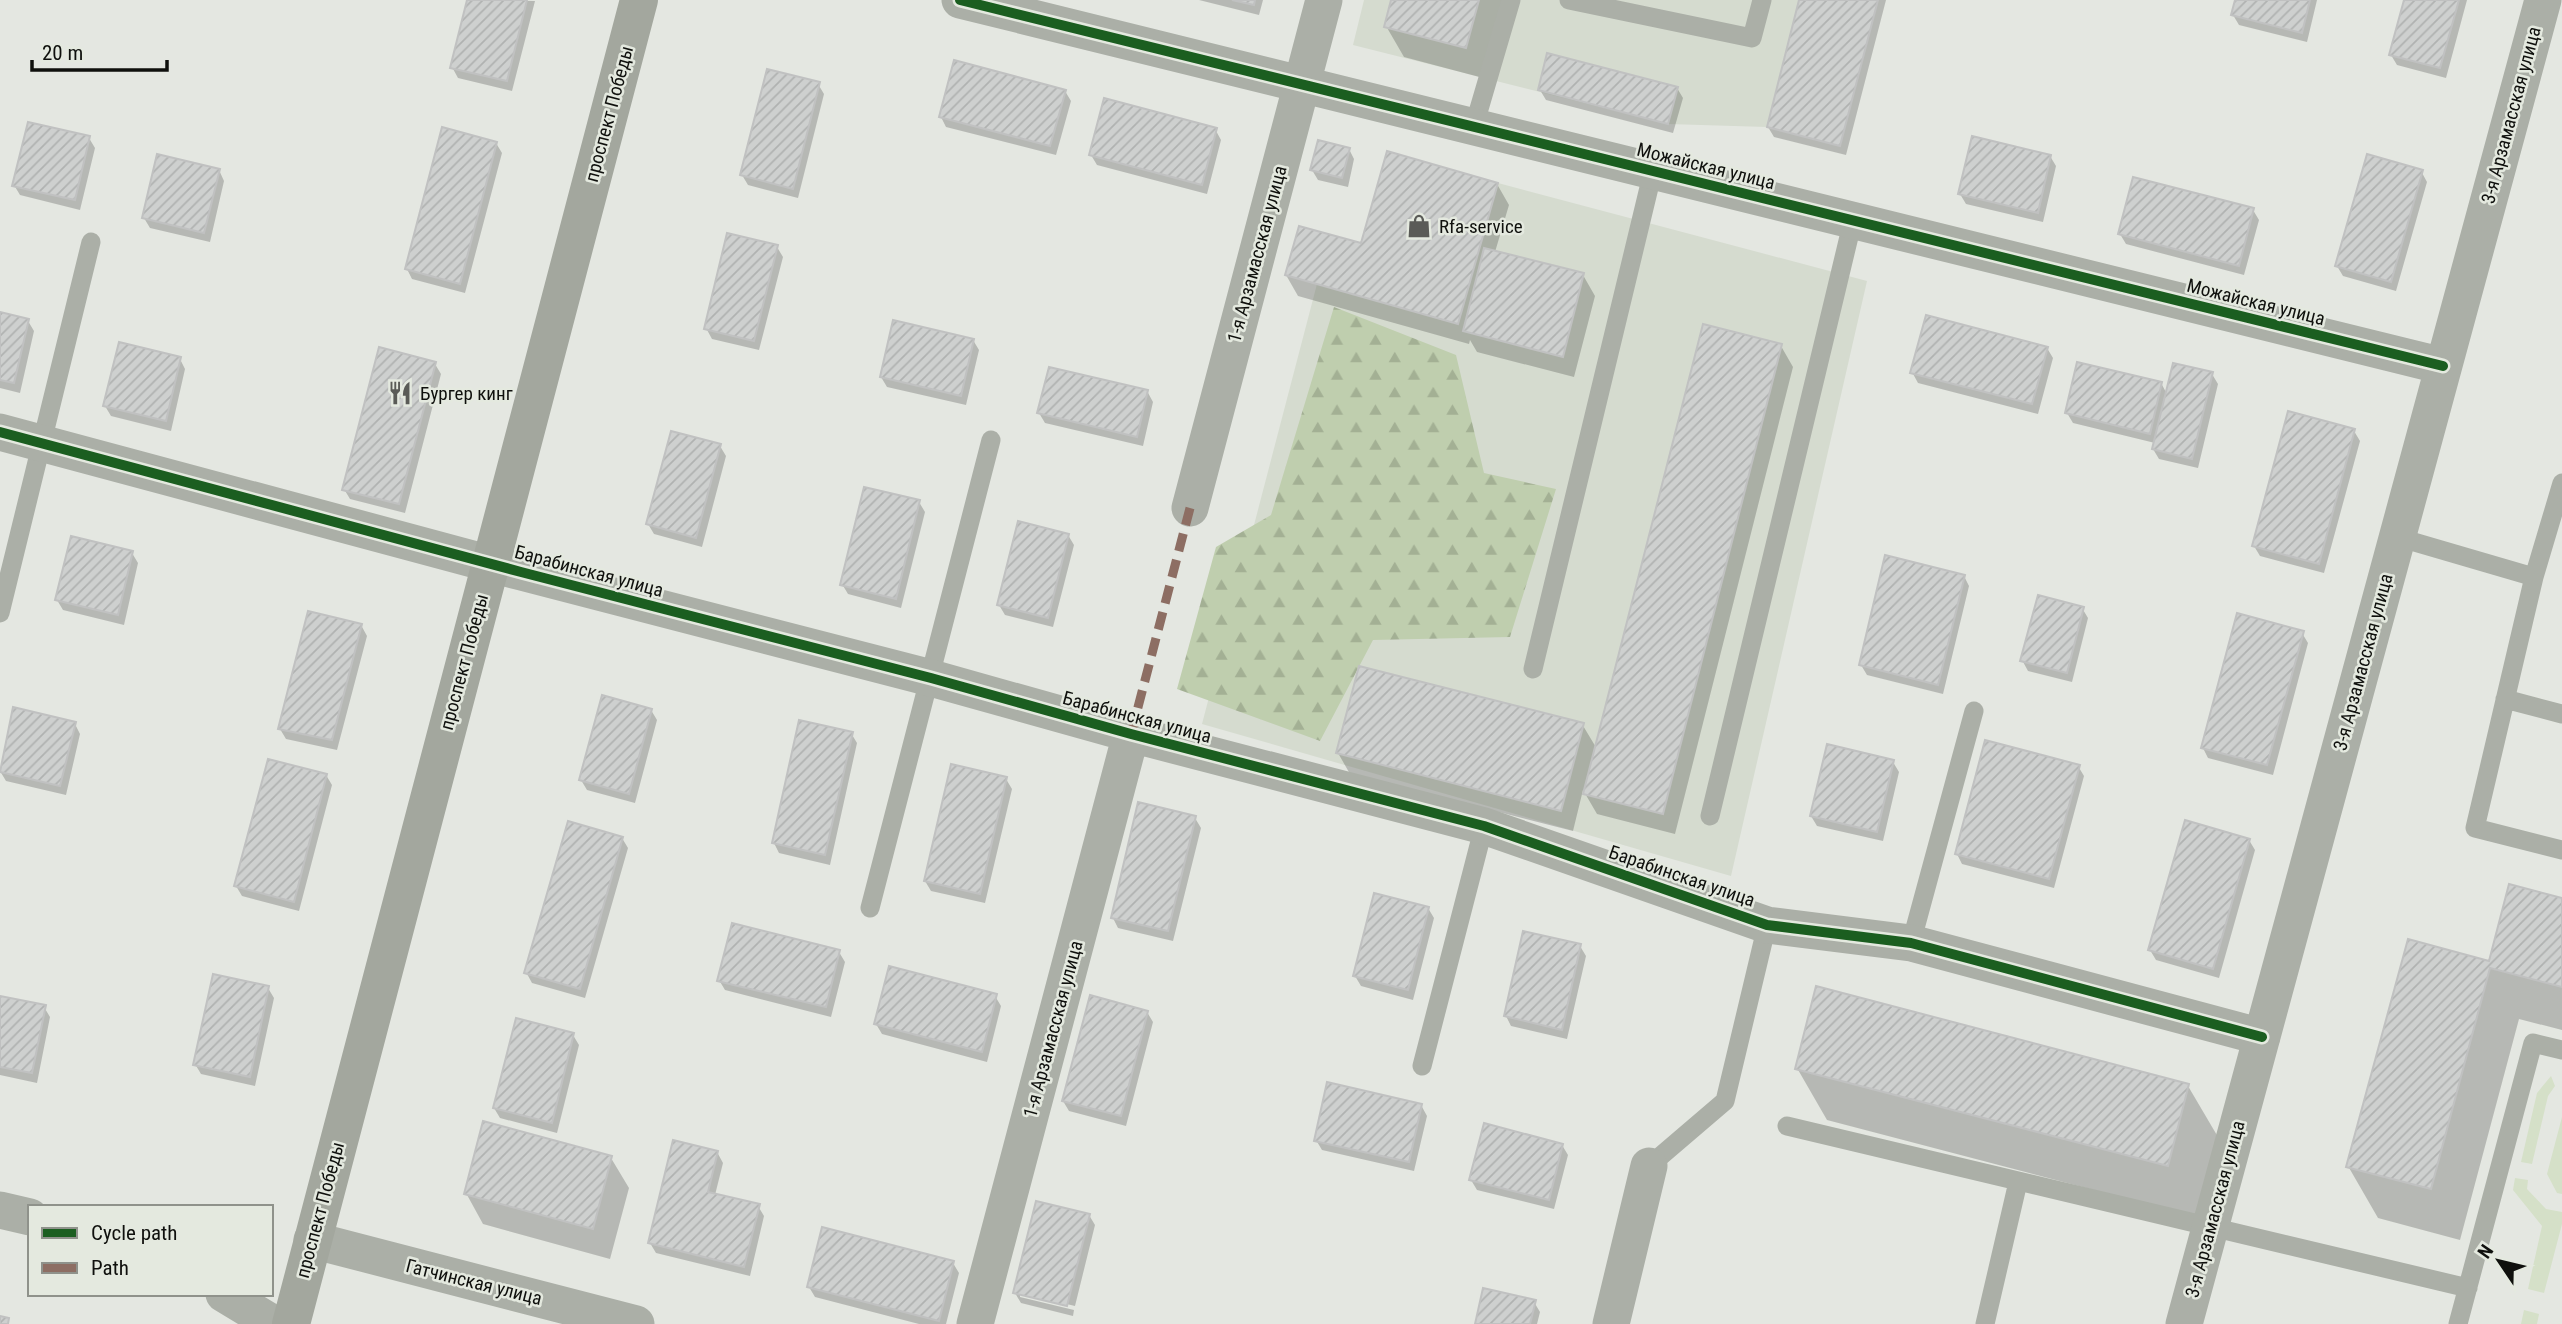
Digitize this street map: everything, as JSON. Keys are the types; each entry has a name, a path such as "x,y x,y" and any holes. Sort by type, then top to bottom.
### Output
{"main road":[{"name":"проспект Победы","path":"291,1324 639,0"}],"street":[{"name":"Можайская улица","path":"960,0 2443,366"},
{"name":"1-я Арзамасская улица","path":"1190,508 1324,0"},
{"name":"3-я Арзамасская улица","path":"2184,1324 2543,0"},
{"name":"Барабинская улица","path":"0,432 931,678 1131,734 1484,825 1766,925 1911,943 2262,1037"},
{"name":"1-я Арзамасская улица","path":"975,1324 1131,734"},
{"path":"1611,1324 1649,1166"},
{"path":"0,1210 28,1217"},
{"name":"Гатчинская улица","path":"312,1240 636,1324"},
{"path":"227,1296 274,1324"}],"lane":[{"path":"1474,126 1511,0"},
{"path":"1569,0 1752,38 1762,0"},
{"path":"1533,669 1653,171"},
{"path":"1710,816 1853,220"},
{"path":"0,613 91,242"},
{"path":"870,908 991,440"},
{"path":"2562,481 2534,577 2476,828 2562,850"},
{"path":"2397,537 2534,577"},
{"path":"2505,699 2562,714"},
{"path":"1911,943 1974,711"},
{"path":"1422,1066 1484,825"},
{"path":"1649,1166 1725,1101 1766,925"},
{"path":"2458,1324 2533,1043 2562,1051"},
{"path":"1787,1126 2468,1288"},
{"path":"1984,1324 2018,1182"}],"shaded area":[{"path":"1364,0 1878,0 1840,146 1767,127 1668,124 1353,45"},
{"path":"1498,183 1867,281 1731,876 1202,724 1317,284"}],"green space":[{"path":"1334,307 1456,355 1484,473 1556,489 1510,637 1373,640 1320,741 1177,689 1216,547 1271,515"},
{"path":"2551,1076 2555,1086 2548,1096 2532,1164 2521,1162 2537,1093"},
{"path":"2562,1117 2562,1194 2557,1193 2547,1174"},
{"path":"2515,1178 2528,1180 2527,1189 2546,1209 2562,1212 2562,1224 2544,1293 2528,1289 2542,1226 2513,1190"},
{"path":"2524,1310 2539,1314 2537,1324 2521,1324"}],"building":[{"path":"467,0 527,0 507,81 450,68"},
{"path":"1232,0 1255,0 1254,5"},
{"path":"1391,0 1479,0 1466,48 1384,27"},
{"path":"1799,0 1878,0 1840,146 1767,127"},
{"path":"2235,0 2310,0 2302,33 2231,15"},
{"path":"2404,0 2459,0 2440,68 2389,55"},
{"path":"1547,53 1678,87 1668,124 1538,90"},
{"path":"954,60 1066,90 1050,146 939,117"},
{"path":"767,69 820,82 793,189 740,175"},
{"path":"1104,98 1217,128 1202,185 1089,155"},
{"path":"28,122 90,136 75,200 12,186"},
{"path":"442,127 497,142 460,284 405,269"},
{"path":"1972,136 2051,155 2038,213 1958,194"},
{"path":"1318,140 1350,148 1342,178 1310,170"},
{"path":"1387,151 1498,183 1458,324 1285,275 1299,226 1361,243"},
{"path":"157,154 220,169 204,233 142,218"},
{"path":"2367,154 2423,170 2391,282 2335,266"},
{"path":"2133,177 2254,208 2239,266 2118,234"},
{"path":"727,233 778,245 754,341 704,329"},
{"path":"1484,248 1584,273 1563,357 1463,331"},
{"path":"0,312 29,319 14,383 0,380"},
{"path":"1926,315 2048,347 2032,404 1910,373"},
{"path":"893,320 974,339 961,396 880,377"},
{"path":"1703,324 1782,344 1663,814 1583,794"},
{"path":"119,342 181,357 166,421 103,406"},
{"path":"379,347 436,362 399,504 342,490"},
{"path":"2077,362 2162,382 2150,434 2065,413"},
{"path":"2173,363 2213,372 2192,459 2152,449"},
{"path":"1049,367 1148,390 1137,437 1037,413"},
{"path":"2288,411 2355,429 2319,564 2252,546"},
{"path":"671,431 721,444 696,538 646,524"},
{"path":"864,487 920,500 896,599 840,585"},
{"path":"1018,521 1069,534 1048,618 997,605"},
{"path":"71,536 133,551 118,615 55,600"},
{"path":"1885,555 1965,575 1938,685 1859,665"},
{"path":"2038,595 2084,607 2067,673 2020,661"},
{"path":"308,611 362,624 332,740 278,729"},
{"path":"2237,613 2304,631 2267,765 2201,748"},
{"path":"1359,666 1584,723 1561,811 1336,753"},
{"path":"602,695 652,709 629,794 579,780"},
{"path":"13,707 76,722 60,786 0,772"},
{"path":"799,720 853,732 825,855 772,843"},
{"path":"1985,740 2080,765 2049,879 1955,854"},
{"path":"1827,744 1894,760 1877,832 1810,816"},
{"path":"268,759 327,774 294,902 234,886"},
{"path":"951,764 1007,777 980,894 924,881"},
{"path":"1138,802 1196,816 1168,931 1111,918"},
{"path":"2185,820 2250,839 2213,969 2148,950"},
{"path":"568,821 623,837 580,989 524,973"},
{"path":"2509,884 2562,898 2562,987 2490,968 2431,1189 2346,1167 2408,939 2489,961"},
{"path":"1374,893 1429,907 1408,990 1353,976"},
{"path":"732,923 840,950 826,1007 717,981"},
{"path":"1523,931 1581,944 1562,1030 1504,1016"},
{"path":"889,966 997,994 982,1052 874,1024"},
{"path":"213,974 269,986 250,1077 193,1065"},
{"path":"1816,986 2189,1084 2168,1166 1795,1069"},
{"path":"1090,995 1148,1011 1121,1116 1062,1101"},
{"path":"0,996 46,1005 32,1073 0,1067"},
{"path":"516,1018 574,1033 552,1123 493,1108"},
{"path":"1327,1082 1422,1104 1409,1162 1314,1141"},
{"path":"483,1121 612,1156 593,1229 464,1194"},
{"path":"1484,1123 1563,1144 1549,1200 1469,1180"},
{"path":"673,1140 718,1151 708,1192 760,1204 744,1267 648,1243"},
{"path":"1036,1201 1090,1214 1067,1306 1013,1293"},
{"path":"822,1227 954,1261 939,1321 807,1287"},
{"path":"1483,1288 1536,1300 1530,1324 1475,1324"},
{"path":"0,1316 9,1318 8,1324 0,1324"}],"marked path":[{"path":"1131,734 1190,508"}],"cycle path":[{"path":"960,0 2443,366"},
{"path":"0,432 1484,826 1767,925 1911,943 2262,1037"}],"place":[{"name":"Rfa-service","path":"1419,226"},
{"name":"Бургер кинг","path":"400,393"}]}
